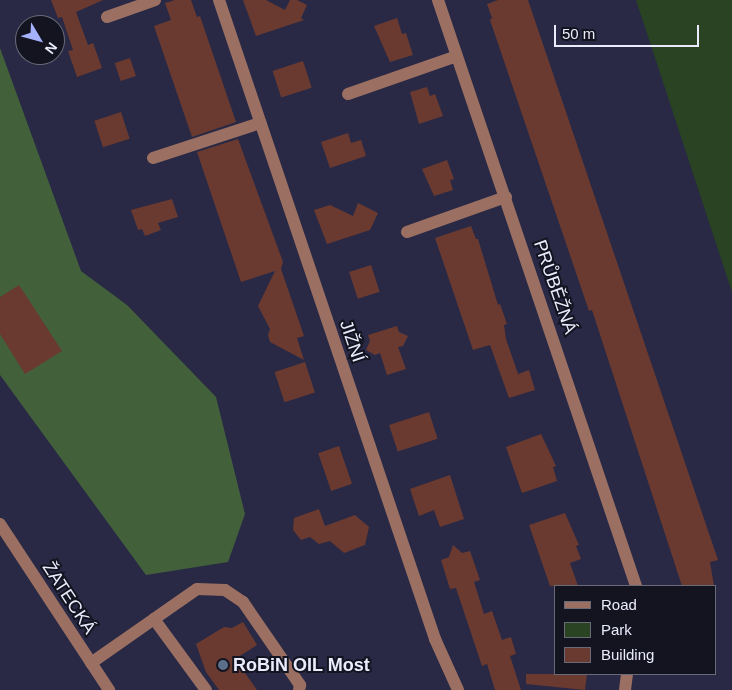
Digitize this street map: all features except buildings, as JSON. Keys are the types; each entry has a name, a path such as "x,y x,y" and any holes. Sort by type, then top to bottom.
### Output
{"street":[{"path":"107,17 155,0"},
{"name":"JIŽNÍ","path":"219,0 434,639 458,690"},
{"name":"PRŮBĚŽNÁ","path":"438,0 636,585"},
{"path":"348,94 457,56"},
{"path":"153,158 260,123"},
{"path":"407,232 506,198"},
{"name":"ŽATECKÁ","path":"0,524 109,690"},
{"path":"91,663 197,589 225,590 243,602 300,685 299,690"},
{"path":"154,619 206,690"},
{"path":"626,690 627,675"}],"green space":[{"path":"636,0 732,0 732,292"},
{"path":"0,48 81,271 127,305 216,397 245,514 228,562 146,575 0,375"}],"place":[{"name":"RoBiN OIL Most","path":"223,665"}]}
